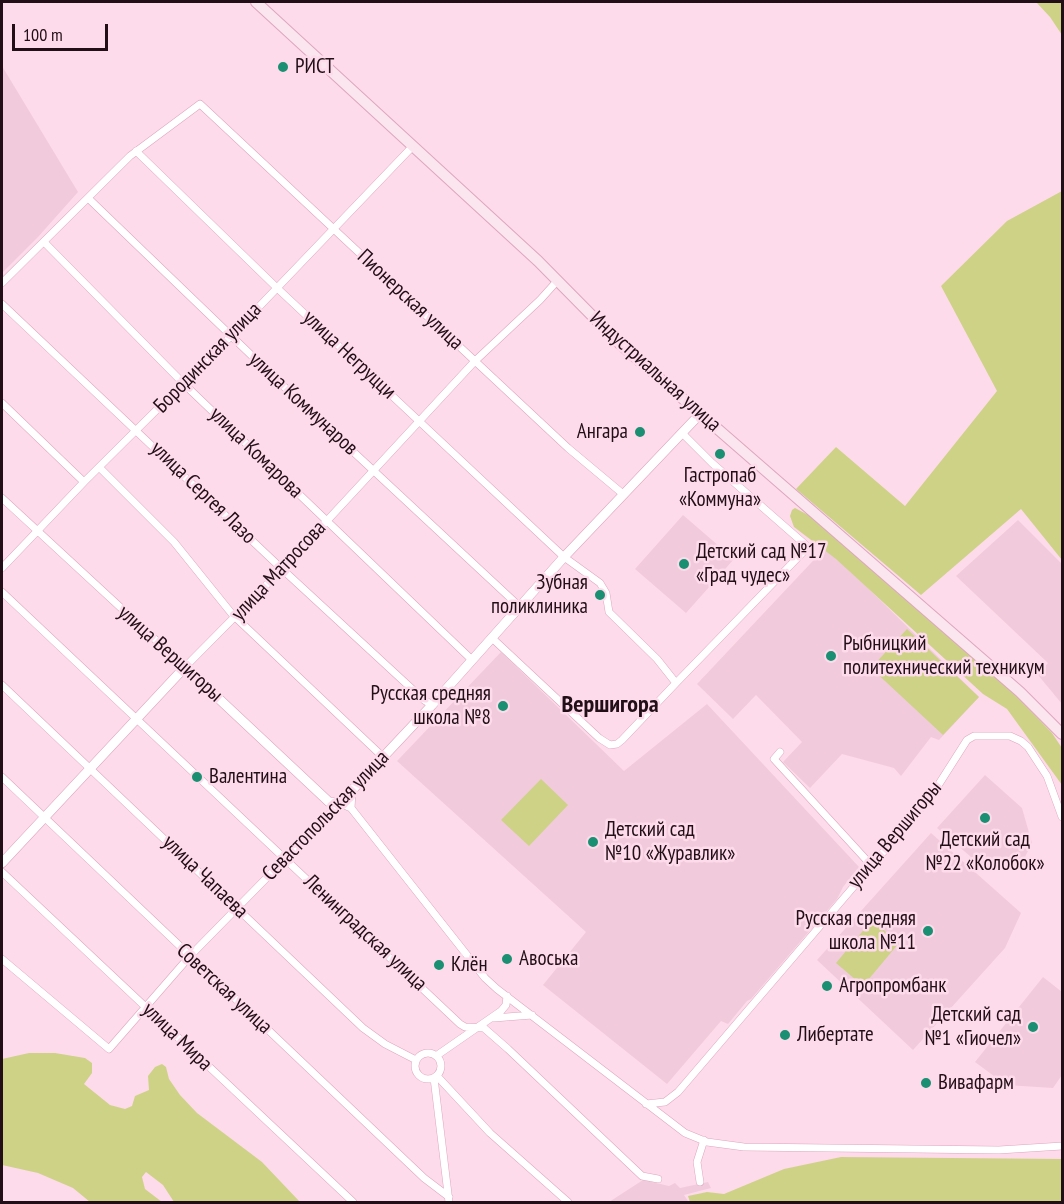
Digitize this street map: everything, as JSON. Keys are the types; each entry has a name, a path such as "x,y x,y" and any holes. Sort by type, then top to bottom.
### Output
{"main road":[{"name":"Индустриальная улица","path":"256,2 558,280 620,344 1020,692 1062,734"}],"street":[{"name":"Пионерская улица","path":"136,151 200,104 568,448 623,494"},
{"name":"Бородинская улица","path":"2,568 84,482 231,336 276,287 335,230 413,146"},
{"path":"2,283 136,151"},
{"name":"улица Негруцци","path":"136,151 276,287 564,557 600,583 606,593 609,612 657,659 676,683"},
{"name":"улица Коммунаров","path":"88,198 373,471 520,607"},
{"name":"улица Комарова","path":"44,243 184,384 472,660"},
{"name":"улица Матросова","path":"2,863 136,718 282,569 475,361 558,280"},
{"name":"улица Сергея Лазо","path":"2,304 282,569 432,705"},
{"path":"2,403 84,482"},
{"name":"Севастопольская улица","path":"2,959 108,1049 190,956 352,792 564,557 700,414"},
{"path":"492,638 599,738 610,745 618,744 808,547 712,463 683,434"},
{"path":"100,468 174,542 236,617 383,757"},
{"name":"улица Вершигоры","path":"2,498 329,802 340,803"},
{"name":"Ленинградская улица","path":"2,592 460,1024 465,1027 484,1028 642,1176 658,1179"},
{"name":"улица Чапаева","path":"2,685 363,1028 385,1044 416,1060 414,1068 418,1076 426,1080 436,1077 490,1133 567,1203"},
{"name":"улица Вершигоры","path":"646,1104 659,1103 674,1096 932,795 967,740 974,736 1010,736 1028,747 1047,776 1062,817"},
{"path":"780,752 774,759 871,865"},
{"name":"Советская улица","path":"2,777 449,1200"},
{"path":"351,808 352,792"},
{"path":"340,803 351,808 485,978 685,1133 714,1143 752,1147 999,1150 1062,1146"},
{"name":"улица Мира","path":"2,872 352,1203"},
{"path":"436,1056 491,1019 504,1008 507,996"},
{"path":"491,1019 532,1015"},
{"path":"416,1060 424,1053 439,1059 441,1068 436,1077 449,1200"},
{"path":"700,1182 697,1162 704,1140"}],"shaded area":[{"path":"2,66 78,192 2,273"},
{"name":"Детский сад №17 «Град чудес»","path":"683,515 734,559 686,613 635,569"},
{"path":"1018,520 1062,564 1062,704 1038,675 1048,663 956,576"},
{"name":"Рыбницкий политехнический техникум","path":"826,547 979,697 939,740 931,737 901,776 894,768 842,754 810,788 783,762 802,742 756,695 733,719 697,684"},
{"path":"501,652 624,771 707,704 859,867 843,887 837,899 751,999 728,1024 721,1021 667,1084 543,985 586,932 397,761"},
{"name":"Детский сад №22 «Колобок»","path":"985,775 1022,808 1032,843 1018,871 984,868 937,828"},
{"name":"Русская средняя школа №11","path":"931,833 1021,913 1005,948 913,1050 817,960"},
{"name":"Детский сад №1 «Гиочел»","path":"1043,977 1062,992 1062,1075 1053,1088 1006,1085 975,1062"},
{"path":"643,1180 669,1186 675,1183 680,1188 708,1182 711,1188 684,1195 687,1202 609,1202"}],"green space":[{"path":"1036,2 1062,2 1062,35 1050,17"},
{"path":"1062,191 1062,560 1021,509 921,595 796,489 836,447 905,506 997,391 941,286 1007,221"},
{"path":"795,508 814,518 1004,683 1052,733 1062,748 1062,785 1007,709 983,694 836,559 794,527 790,516"},
{"path":"907,629 979,697 943,735 871,668"},
{"path":"541,779 568,805 529,846 501,820"},
{"path":"872,920 899,943 863,986 836,963"},
{"path":"29,1053 55,1053 85,1058 92,1063 92,1073 84,1084 110,1105 125,1109 132,1106 135,1096 149,1090 148,1076 155,1067 162,1064 166,1067 169,1079 180,1095 197,1113 262,1162 300,1202 174,1202 163,1185 146,1172 142,1177 145,1189 162,1202 90,1202 73,1188 38,1173 2,1165 2,1059"},
{"path":"841,1157 1062,1159 1062,1202 690,1202 688,1196 707,1192 724,1194 784,1169"}],"place":[{"name":"РИСТ","path":"283,67"},
{"name":"Ангара","path":"640,432"},
{"name":"Гастропаб «Коммуна»","path":"720,454"},
{"name":"Детский сад №17 «Град чудес»","path":"684,564"},
{"name":"Зубная поликлиника","path":"600,595"},
{"name":"Рыбницкий политехнический техникум","path":"831,656"},
{"name":"Русская средняя школа №8","path":"503,706"},
{"name":"Валентина","path":"197,777"},
{"name":"Детский сад №22 «Колобок»","path":"985,818"},
{"name":"Детский сад №10 «Журавлик»","path":"593,842"},
{"name":"Русская средняя школа №11","path":"928,931"},
{"name":"Авоська","path":"507,959"},
{"name":"Клён","path":"439,965"},
{"name":"Агропромбанк","path":"827,986"},
{"name":"Детский сад №1 «Гиочел»","path":"1033,1027"},
{"name":"Либертате","path":"785,1035"},
{"name":"Вивафарм","path":"926,1083"}],"district":[{"name":"Вершигора","path":"610,705"}]}
